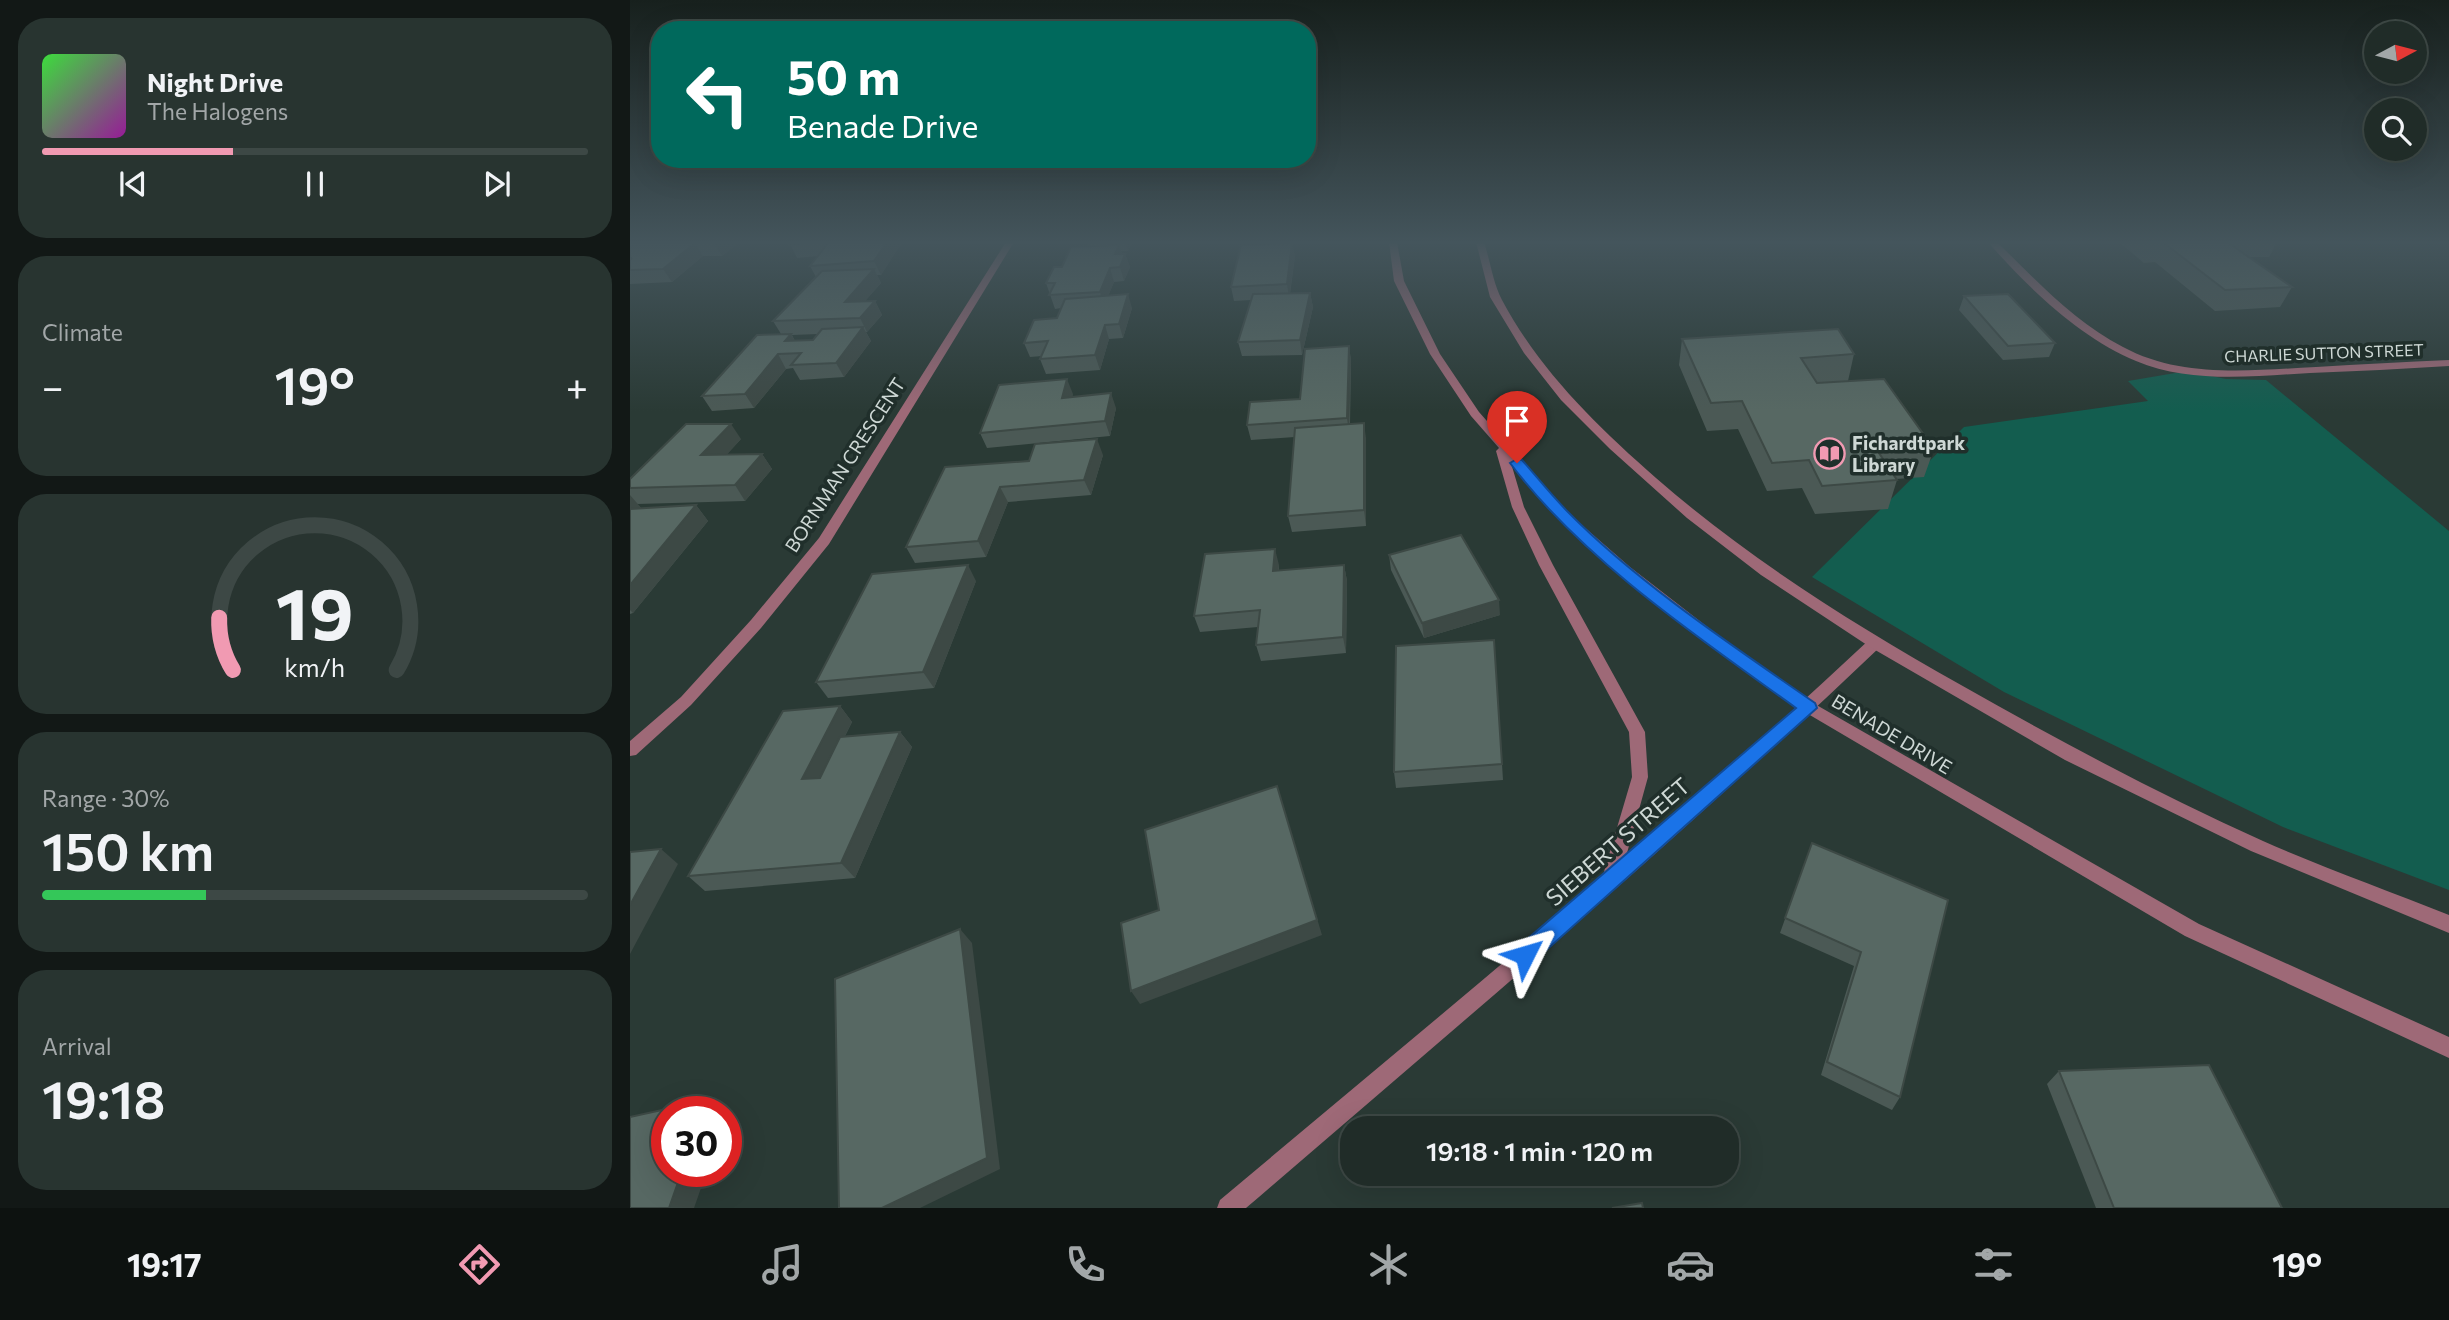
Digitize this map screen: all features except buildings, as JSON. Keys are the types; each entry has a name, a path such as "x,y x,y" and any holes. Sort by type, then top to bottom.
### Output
{"street":[{"name":"BORNMAN CRESCENT","path":"630,750 686,701 756,624 824,541 975,298"},
{"name":"BENADE DRIVE","path":"1408,298 1435,354 1475,414 1564,516 1625,570 1718,643 1808,708 2192,930 2449,1048"},
{"path":"1496,298 1529,353 1565,398 1614,447 1690,515 1766,572 1875,643 2083,761 2257,846 2449,924"},
{"name":"CHARLIE SUTTON STREET","path":"2049,298 2063,312 2116,347 2143,360 2204,372 2237,374 2449,363"},
{"path":"1501,445 1518,506 1546,565 1637,732 1640,777 1610,882"},
{"name":"SIEBERT STREET","path":"1228,1208 1610,882 1808,708 1875,643"}],"green space":[{"path":"2187,371 2226,379 2266,380 2449,531 2449,890 2283,827 2004,692 1812,577 1964,427 2148,401 2128,381"}],"place":[{"name":"Fichardtpark Library","path":"1829,454"}],"route":[{"path":"1517,463 1564,516 1625,570 1718,643 1808,708 1525,955"}]}
